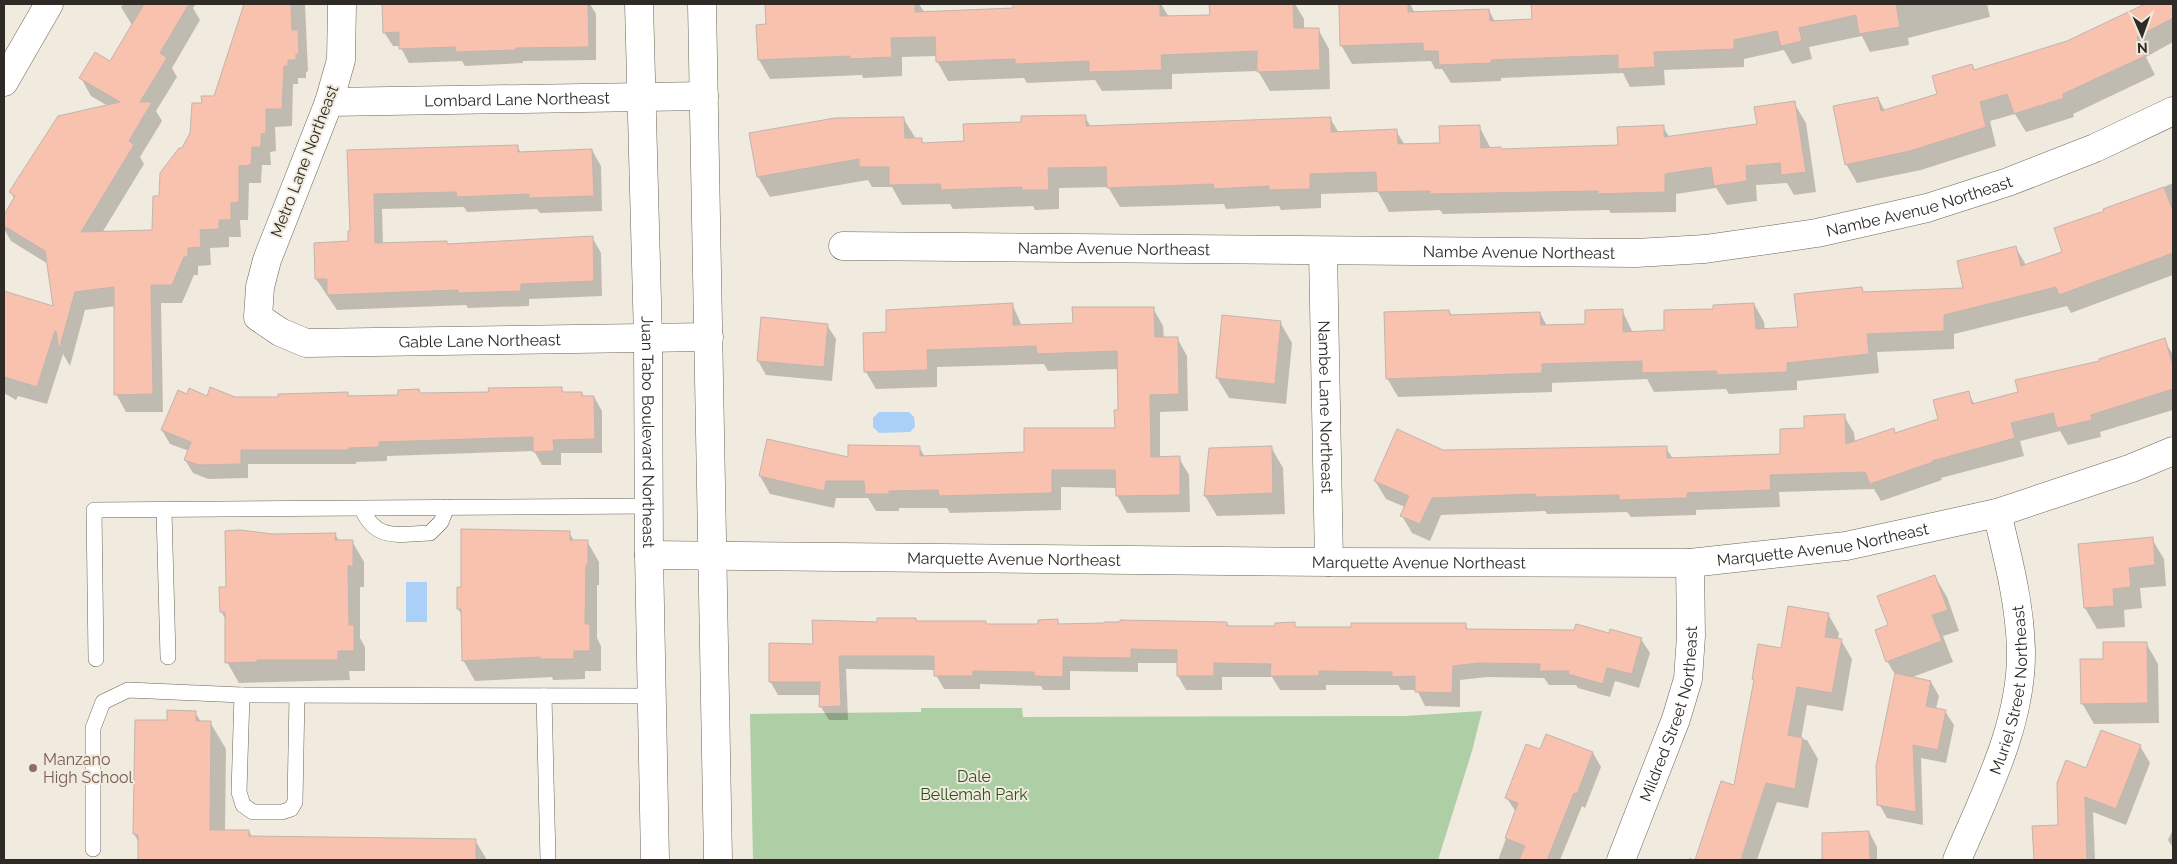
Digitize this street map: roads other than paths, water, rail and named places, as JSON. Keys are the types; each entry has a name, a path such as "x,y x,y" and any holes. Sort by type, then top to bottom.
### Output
{"street":[{"path":"4,82 49,4"},
{"name":"Metro Lane Northeast","path":"258,317 260,286 267,260 329,102 341,60 342,4"},
{"name":"Juan Tabo Boulevard Northeast","path":"640,4 648,338 649,555 655,860"},
{"path":"702,4 718,860"},
{"name":"Lombard Lane Northeast","path":"329,102 704,96"},
{"name":"Nambe Avenue Northeast","path":"842,246 1322,252 1636,253 1705,249 1817,234 1927,208 2008,182 2095,148 2173,111"},
{"name":"Nambe Lane Northeast","path":"1322,252 1329,562"},
{"name":"Gable Lane Northeast","path":"258,317 280,332 306,343 709,337"},
{"name":"Marquette Avenue Northeast","path":"649,555 1329,562 1690,562 1846,546 1997,512 2132,468 2173,451"},
{"name":"Muriel Street Northeast","path":"1957,860 2006,740 2017,694 2021,651 2015,586 1997,512"},
{"name":"Mildred Street Northeast","path":"1621,860 1676,720 1688,679 1691,636 1690,562"}],"lane":[{"path":"96,659 94,510 649,506"},
{"path":"362,508 368,522 384,534 430,533 442,522 447,507"},
{"path":"164,510 168,657"},
{"path":"93,849 93,728 102,702 128,690 297,696 652,696"},
{"path":"242,695 239,792 242,805 253,812 282,812 291,808 295,802 297,696"},
{"path":"544,696 548,860"}],"water":[{"path":"879,412 909,412 914,417 915,427 910,432 879,433 873,427 873,418"},
{"path":"406,582 427,582 427,622 406,622"}],"place":[{"name":"Manzano High School","path":"33,768"}],"park label":[{"name":"Dale Bellemah Park","path":"974,785"}]}
